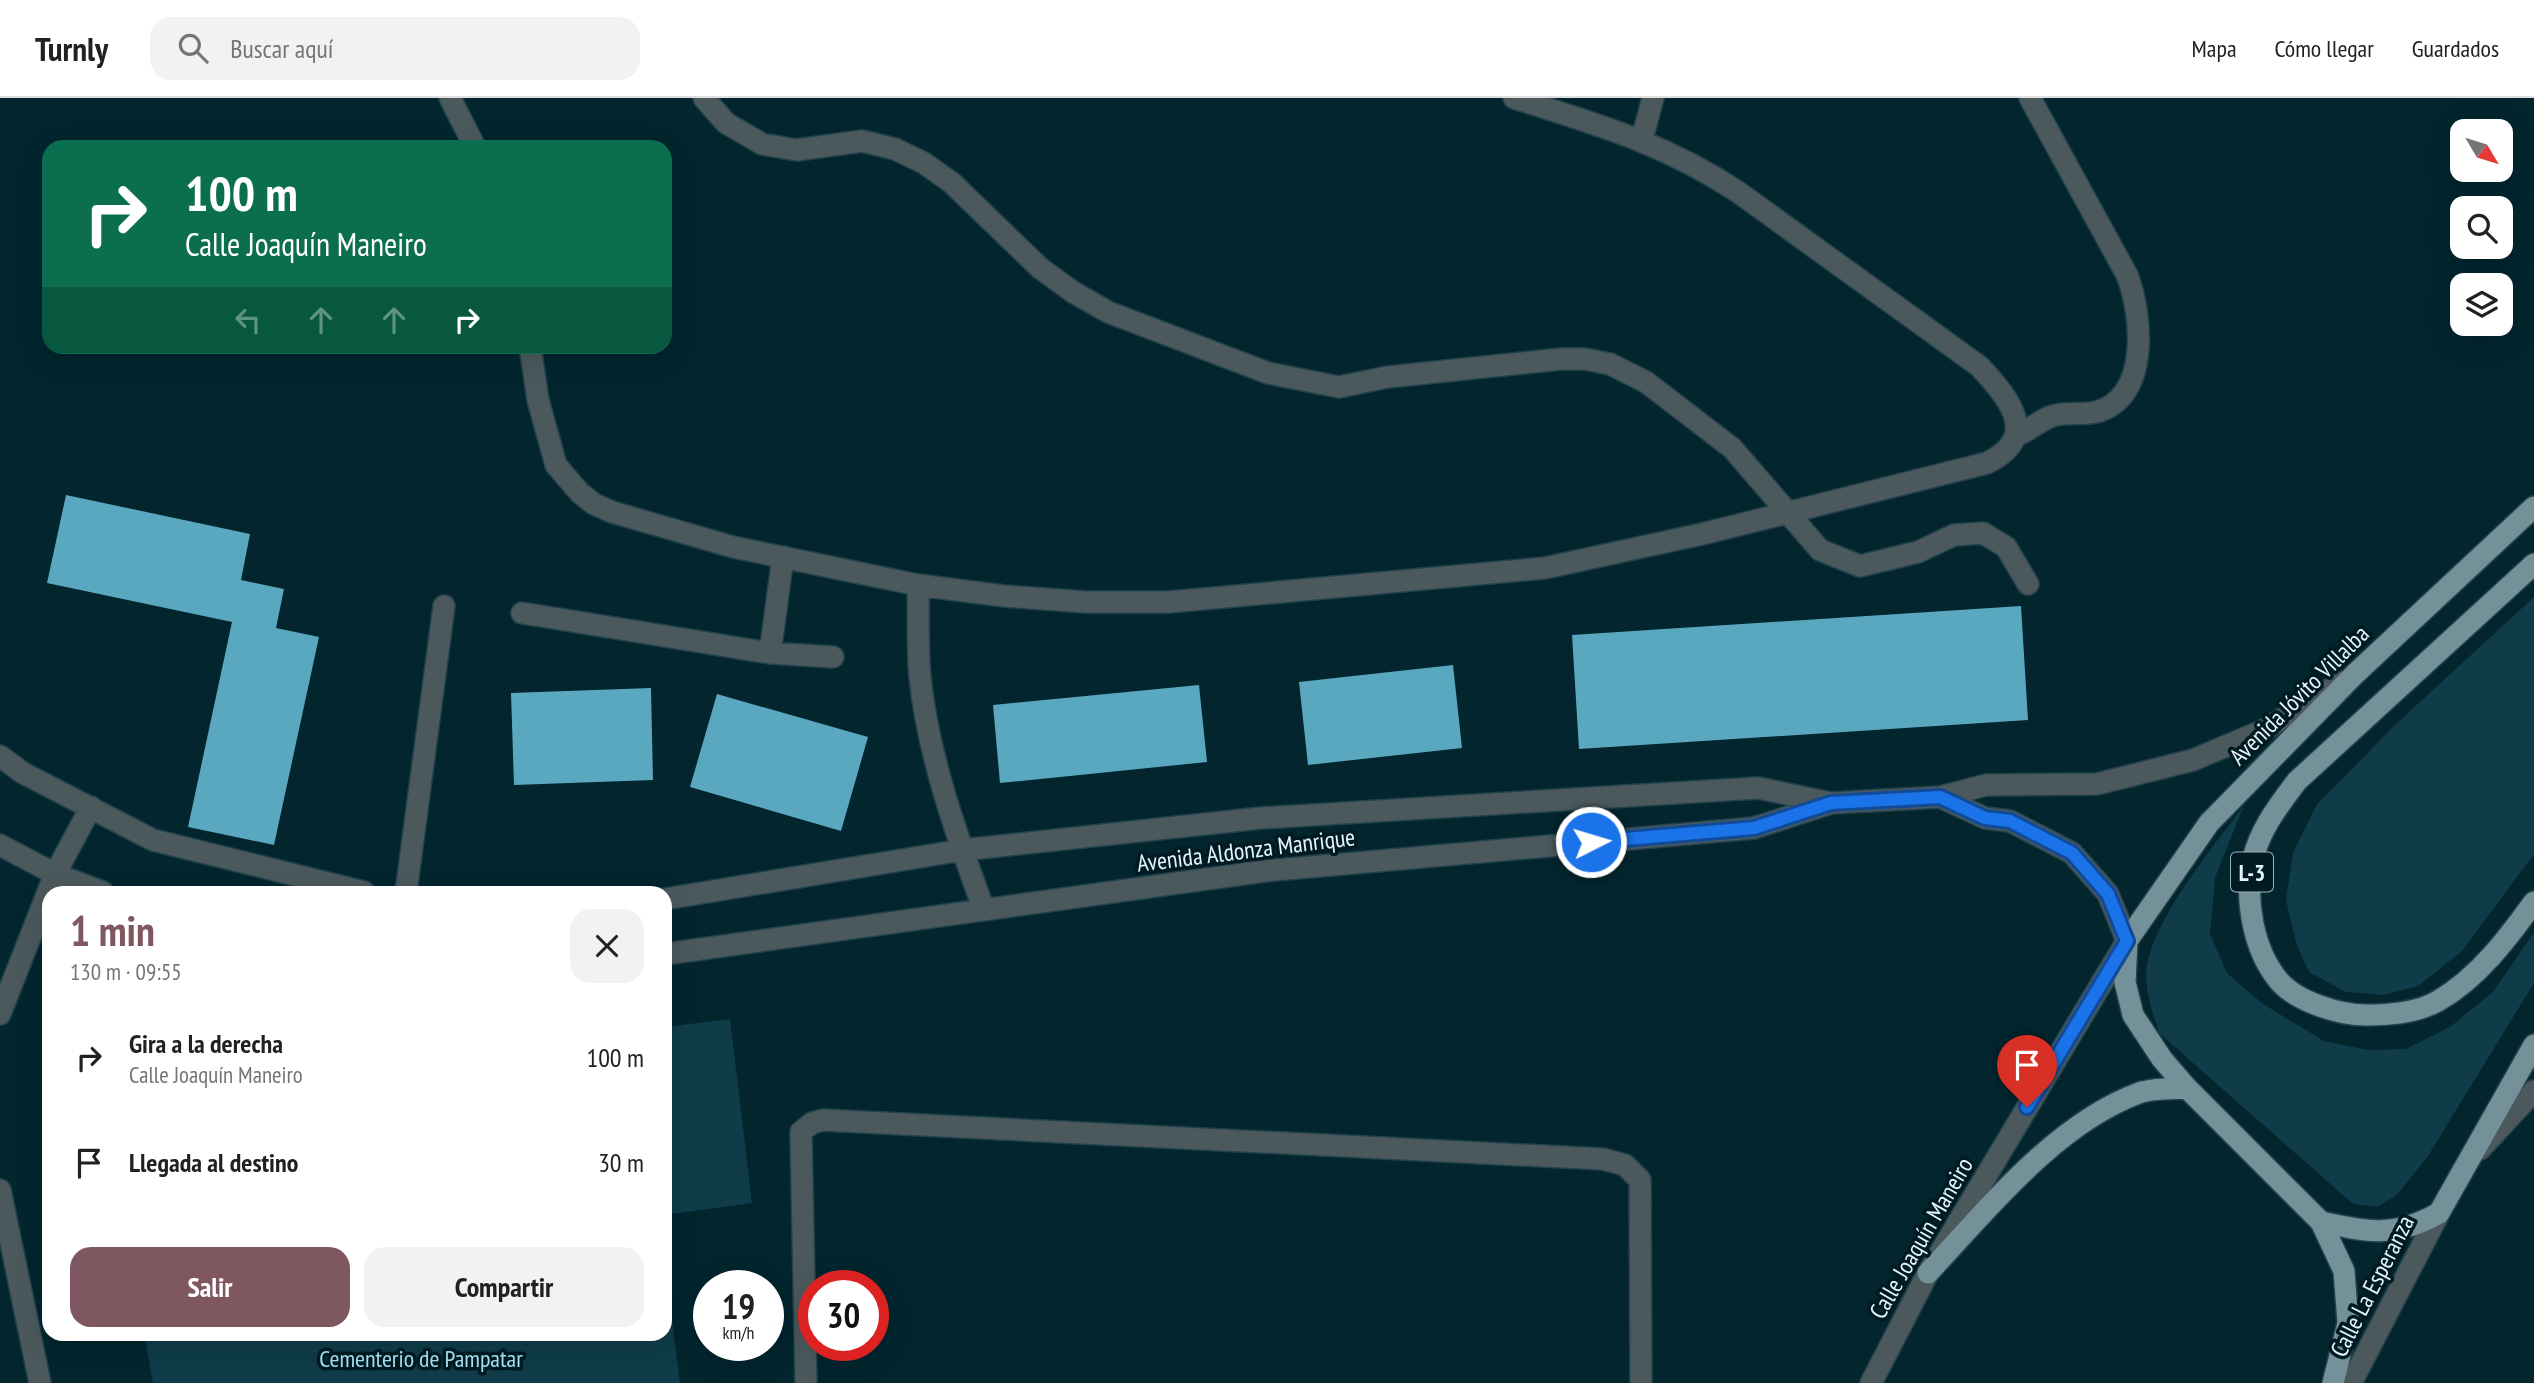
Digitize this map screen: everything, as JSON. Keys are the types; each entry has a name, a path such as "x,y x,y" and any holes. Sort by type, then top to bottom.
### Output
{"main road":[{"name":"Avenida Jóvito Villalba","path":"2127,941 2209,823 2355,674 2534,507"},
{"name":"L-3","path":"2534,564 2297,781 2270,817 2253,859 2251,897 2256,942 2280,982 2341,1015 2393,1015 2438,1002 2484,965 2534,902"},
{"path":"2127,941 2125,982 2133,1015 2186,1088 2321,1222 2344,1271 2348,1323 2333,1383"},
{"path":"2321,1222 2362,1230 2389,1230 2415,1227 2439,1213 2534,1045"},
{"name":"L-3","path":"1928,1273 2016,1180 2075,1128 2140,1092 2186,1088"}],"street":[{"path":"450,98 471,140"},
{"path":"704,98 726,124 762,144 797,150 862,141 895,149 924,163 952,183 1032,260 1073,292 1108,312 1268,373 1339,387 1388,377 1561,359 1610,364 1646,382 1732,448 1820,550 1860,566 1918,552 1954,535 1983,533 2006,547 2028,584"},
{"path":"531,354 538,400 556,466 580,493 612,513 783,558 918,585 1086,602 1168,602 1545,568 1702,534 1987,463 2009,448 2015,436 2014,409 2002,390 1979,366 1718,179 1643,139 1514,98"},
{"path":"1643,139 1653,98"},
{"path":"2015,436 2051,416 2098,412 2114,401 2127,387 2139,344 2136,297 2127,275 2030,98"},
{"path":"770,653 783,558"},
{"path":"918,585 922,689 933,747 962,850 984,910"},
{"path":"408,886 444,606"},
{"path":"522,613 770,653 833,657"},
{"name":"Avenida Aldonza Manrique","path":"672,899 962,850 1261,818 1758,788 1831,803 1940,797 1986,785 2097,784 2193,760 2264,730 2355,674"},
{"path":"0,756 23,773 153,840 339,886"},
{"name":"Avenida Aldonza Manrique","path":"1940,797 1985,818 2010,821 2072,853 2108,894 2127,941"},
{"name":"Avenida Aldonza Manrique","path":"672,953 1265,871 1754,828 1831,803"},
{"path":"50,886 91,807"},
{"path":"0,845 55,874 87,886"},
{"path":"0,1014 42,907"},
{"name":"Calle Joaquín Maneiro","path":"1871,1383 1928,1273 2127,941"},
{"path":"2470,1161 2534,1091"},
{"path":"806,1383 801,1132 812,1123 823,1120 1604,1159 1625,1164 1640,1180 1641,1383"},
{"path":"0,1190 40,1383"},
{"name":"Calle La Esperanza","path":"2351,1383 2439,1213"}],"green space":[{"path":"2534,597 2534,854 2462,951 2418,986 2384,995 2346,992 2309,972 2296,943 2286,900 2293,853 2317,804 2397,723"},
{"path":"2244,805 2215,878 2210,934 2227,973 2263,1004 2324,1041 2368,1050 2406,1049 2450,1027 2493,992 2534,932 2534,983 2428,1156 2397,1195 2377,1207 2353,1204 2159,1033 2146,978 2154,941 2189,879"},
{"path":"730,1019 752,1203 672,1214 672,1026"},
{"name":"Cementerio de Pampatar","path":"672,1320 680,1383 153,1383 145,1341 672,1341"}],"building":[{"path":"66,495 250,534 241,580 284,589 276,628 319,637 274,845 188,827 232,622 47,583"},
{"path":"2021,606 2028,720 1579,749 1572,635"},
{"path":"1453,665 1462,748 1308,765 1299,682"},
{"path":"1199,685 1207,762 1000,783 993,705"},
{"path":"651,688 653,780 514,785 511,693"},
{"path":"717,694 868,737 841,831 690,787"}],"route":[{"path":"1591,842 1754,828 1831,803 1940,797 1985,818 2010,821 2072,853 2108,894 2127,941 2027,1107"}]}
